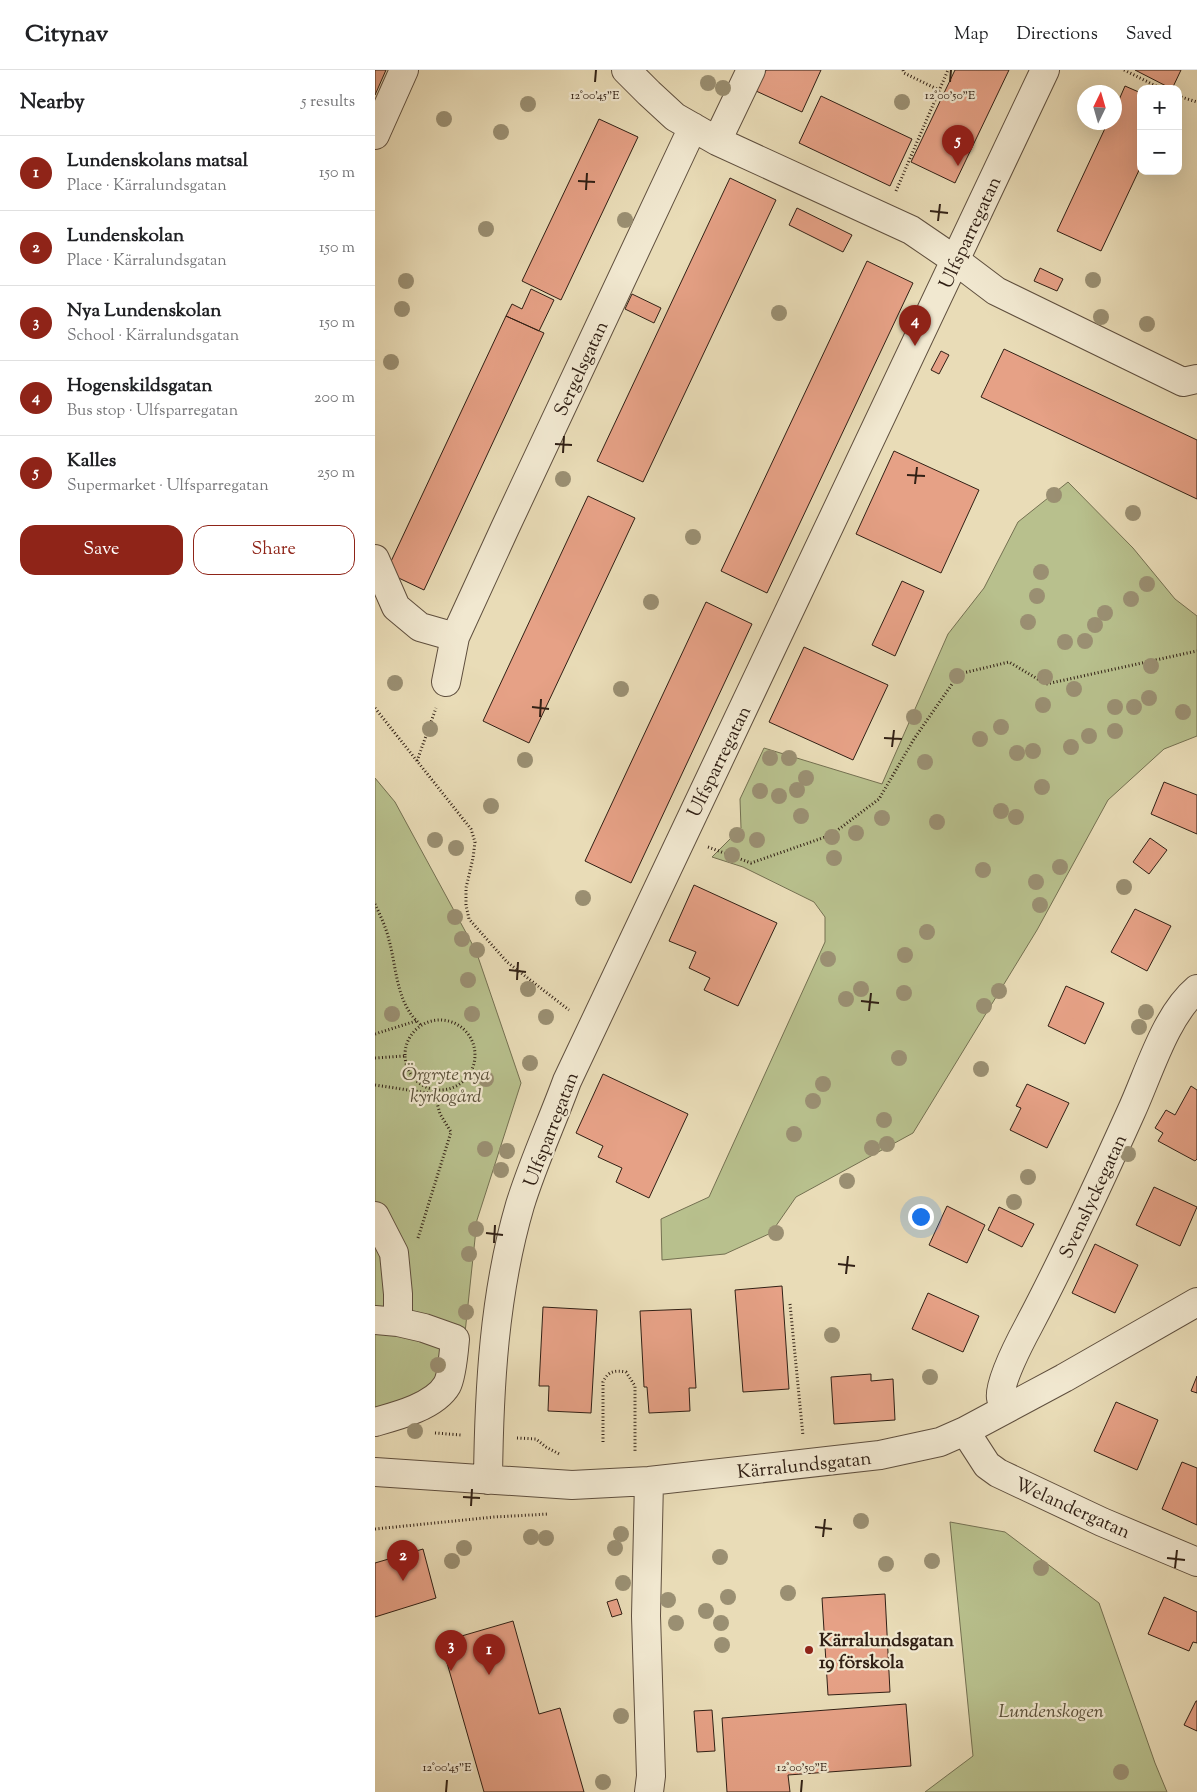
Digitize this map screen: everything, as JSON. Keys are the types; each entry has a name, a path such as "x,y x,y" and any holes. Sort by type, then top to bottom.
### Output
{"street":[{"path":"375,135 405,70"},
{"path":"626,70 675,117 717,141 911,230 996,291 1183,382 1197,379"},
{"path":"717,141 751,70"},
{"name":"Ulfsparregatan","path":"488,1480 488,1438 493,1345 507,1254 521,1204 567,1081 1045,70"},
{"name":"Sergelsgatan","path":"446,682 455,637 693,127"},
{"path":"375,559 396,607 419,626 455,637"},
{"name":"Svenslyckegatan","path":"1007,1408 1001,1397 1002,1386 1016,1351 1055,1276 1131,1112 1170,1022 1187,997 1197,989"},
{"path":"375,1216 394,1252 398,1294 387,1321 424,1328 455,1339 448,1384 435,1399 399,1415 375,1422"},
{"name":"Kärralundsgatan","path":"375,1472 572,1485 649,1481 881,1456 940,1442 965,1431 1064,1378 1197,1302"},
{"name":"Welandergatan","path":"965,1431 987,1465 997,1473 1102,1522 1197,1562"},
{"path":"649,1481 646,1616 651,1776 649,1792"}],"path":[{"path":"903,70 904,73 939,90"},
{"path":"885,218 947,70"},
{"path":"1124,70 1154,85"},
{"path":"1182,97 1197,102"},
{"path":"682,835 710,848 751,863 831,835 879,800 914,738 959,674 1009,662 1046,684 1197,650"},
{"path":"416,761 446,682"},
{"path":"375,708 416,761 447,796 471,829 475,842 466,888 466,905 469,919 507,962 574,1014"},
{"path":"375,904 389,941 398,986 403,999 416,1021 421,1025"},
{"path":"375,1085 435,1093 450,1090 462,1084 471,1074 476,1061 475,1048 470,1035 460,1025 448,1020 434,1020 421,1025 412,1034 407,1044 405,1056 407,1068 414,1080 435,1093 440,1114 451,1132 417,1242 394,1259"},
{"path":"375,1034 416,1021"},
{"path":"375,1058 405,1056"},
{"path":"790,1304 804,1445"},
{"path":"603,1442 603,1382 606,1375 611,1372 626,1372 635,1386 635,1456"},
{"path":"431,1434 437,1432 488,1438 536,1439 546,1447 565,1456"}],"green space":[{"path":"1068,482 1133,548 1175,599 1197,616 1197,736 1164,749 1108,800 1037,930 913,1133 796,1197 771,1233 725,1254 662,1260 661,1219 709,1197 825,942 825,917 814,902 743,867 712,857 741,828 740,799 764,748 882,784 948,634 984,588 1018,522"},
{"name":"Örgryte nya kyrkogård","path":"375,778 395,802 476,951 521,1083 477,1220 460,1380 448,1406 397,1429 375,1428"},
{"name":"Lundenskogen","path":"950,1522 1005,1532 1099,1603 1167,1792 925,1792 973,1756"}],"building":[{"path":"375,70 386,70 375,95"},
{"path":"766,70 821,70 802,112 756,91"},
{"path":"955,70 1009,70 955,183 911,162"},
{"path":"1135,70 1181,70 1174,85 1164,85"},
{"path":"1125,86 1137,91 1137,174 1101,251 1057,231 1104,130 1122,130 1122,93"},
{"path":"821,96 912,139 890,186 799,143"},
{"path":"599,119 638,137 561,300 522,281"},
{"path":"730,178 776,200 643,482 597,461"},
{"path":"797,208 852,235 843,252 789,225"},
{"path":"867,261 913,283 767,593 721,571"},
{"path":"1040,268 1063,279 1057,291 1034,281"},
{"path":"531,289 554,300 539,331 506,316 512,304 522,309"},
{"path":"632,294 661,308 654,323 625,309"},
{"path":"506,316 544,333 424,590 386,572"},
{"path":"1004,349 1197,440 1197,499 981,397"},
{"path":"941,351 949,355 939,374 931,370"},
{"path":"894,451 979,490 941,573 856,534"},
{"path":"588,496 635,518 529,743 483,721"},
{"path":"902,581 924,591 895,656 872,645"},
{"path":"706,602 752,624 631,883 585,861"},
{"path":"804,647 888,685 853,760 769,722"},
{"path":"1164,782 1197,795 1197,834 1151,814"},
{"path":"1150,838 1167,850 1149,874 1133,862"},
{"path":"694,885 777,923 738,1006 704,990 710,978 689,968 696,952 669,941"},
{"path":"1135,909 1171,926 1147,971 1111,952"},
{"path":"1066,986 1104,1003 1085,1044 1048,1026"},
{"path":"603,1074 688,1114 649,1198 616,1182 622,1168 598,1157 603,1146 576,1133"},
{"path":"1027,1084 1069,1103 1047,1148 1010,1130 1021,1108 1016,1106"},
{"path":"1191,1086 1197,1090 1197,1159 1195,1161 1158,1141 1163,1133 1155,1128 1166,1110 1175,1115"},
{"path":"1154,1187 1197,1207 1180,1246 1136,1225"},
{"path":"947,1206 985,1225 967,1263 929,1245"},
{"path":"999,1207 1034,1224 1022,1247 988,1230"},
{"path":"1095,1244 1138,1265 1115,1313 1072,1293"},
{"path":"782,1286 789,1389 743,1392 735,1290"},
{"path":"928,1293 979,1316 963,1352 912,1329"},
{"path":"543,1307 597,1310 591,1413 548,1411 549,1386 539,1386"},
{"path":"691,1309 696,1388 689,1388 690,1411 649,1413 647,1387 644,1387 640,1311"},
{"path":"871,1374 871,1381 893,1379 895,1420 834,1424 831,1377"},
{"path":"1197,1376 1197,1393 1191,1391"},
{"path":"1116,1402 1158,1420 1137,1470 1094,1451"},
{"path":"1182,1462 1197,1468 1197,1525 1162,1509"},
{"path":"423,1549 436,1598 375,1617 375,1563"},
{"path":"885,1594 890,1692 828,1695 822,1598"},
{"path":"1164,1597 1197,1612 1197,1643 1193,1642 1189,1651 1148,1634"},
{"path":"617,1599 622,1614 612,1617 607,1602"},
{"path":"513,1621 539,1714 560,1708 584,1792 484,1792 441,1642"},
{"path":"1197,1701 1197,1731 1184,1725"},
{"path":"906,1704 911,1766 788,1775 790,1792 727,1792 722,1718"},
{"path":"712,1710 715,1751 697,1752 694,1711"}],"place":[{"name":"Kalles","path":"958,166"},
{"name":"Hogenskildsgatan","path":"915,346"},
{"name":"Lundenskolan","path":"403,1581"},
{"name":"Kärralundsgatan 19 förskola","path":"809,1650"},
{"name":"Nya Lundenskolan","path":"451,1671"},
{"name":"Lundenskolans matsal","path":"489,1675"}]}
